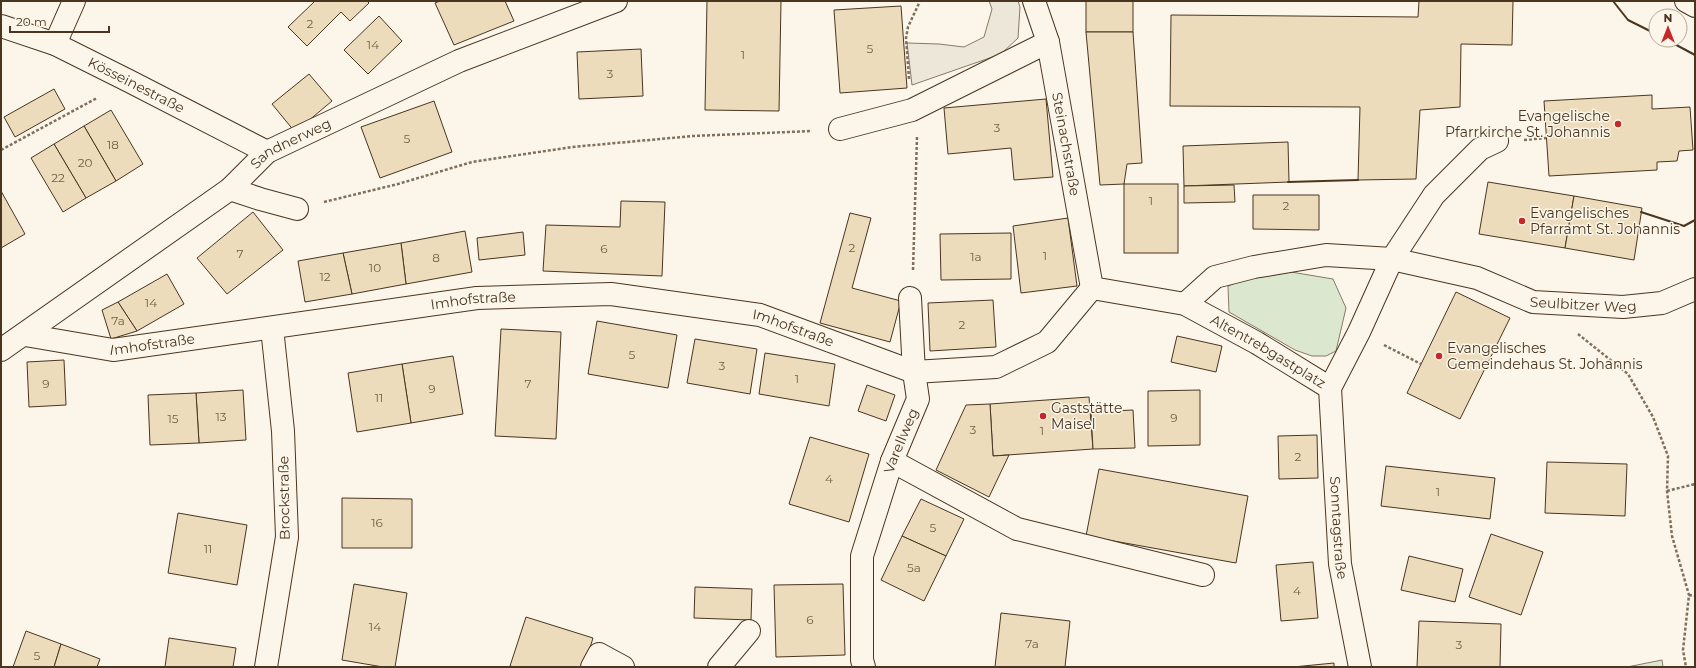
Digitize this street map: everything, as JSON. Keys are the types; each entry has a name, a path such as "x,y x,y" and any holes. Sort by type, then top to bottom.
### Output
{"street":[{"path":"55,44 74,1"},
{"name":"Sandnerweg","path":"1,350 25,335 230,189 267,152 459,61 616,1"},
{"name":"Steinachstraße","path":"1034,1 1048,42 1092,288"},
{"path":"1686,1 1695,6"},
{"name":"Kösseinestraße","path":"1,26 55,44 267,152"},
{"path":"840,129 912,110 1048,42"},
{"name":"Altentrebgastplatz","path":"1092,288 1185,304 1257,344 1330,388 1359,332 1392,259 1434,195 1480,149 1498,141"},
{"path":"230,189 297,209"},
{"path":"1185,304 1215,277 1254,268 1326,255 1392,259"},
{"name":"Seulbitzer Weg","path":"1392,259 1477,278 1533,302 1623,307 1662,303 1695,289"},
{"path":"914,372 996,367 1047,342 1092,288"},
{"name":"Imhofstraße","path":"25,335 113,350 477,298 611,294 760,315 914,372"},
{"name":"Varellweg","path":"864,667 862,660 862,556 892,461 918,399 914,372 910,298"},
{"name":"Brockstraße","path":"266,667 287,537 283,430 272,328"},
{"name":"Sonntagstraße","path":"1330,388 1340,564 1360,667"},
{"path":"892,461 1017,529 1203,575"},
{"path":"719,667 749,631"},
{"path":"592,667 599,654 623,667"}],"path":[{"path":"910,298 913,278 918,126 912,110 906,38 908,27 920,1"},
{"path":"1,150 129,81"},
{"path":"297,209 398,184 472,162 572,147 694,136 840,129"},
{"name":"Seulbitzer Weg","path":"1574,331 1628,374 1653,417 1668,456 1667,491 1672,536 1689,595 1683,650 1686,667"},
{"path":"1359,332 1421,364"},
{"path":"1667,491 1695,484"},
{"path":"1689,595 1695,596"}],"green space":[{"path":"1291,272 1333,279 1346,308 1336,351 1326,356 1312,356 1295,350 1229,312 1228,286 1243,280"},
{"path":"1662,660 1663,667 1627,667"}],"shaded area":[{"path":"989,1 1018,1 1020,7 1018,38 1001,54 912,85 907,43 939,44 964,47 984,37 992,9"}],"building":[{"path":"315,1 367,1 369,3 350,21 341,12 307,46 288,27"},
{"path":"440,1 505,1 514,21 454,45 435,3"},
{"path":"707,1 781,1 779,111 705,110"},
{"path":"1086,1 1133,1 1133,32 1086,32"},
{"path":"1419,1 1513,1 1512,45 1461,44 1460,107 1420,110 1416,179 1358,180 1360,107 1170,106 1171,15 1418,17"},
{"path":"901,6 907,88 840,93 834,10"},
{"path":"379,16 402,41 368,74 344,50"},
{"path":"1086,32 1133,32 1142,163 1127,164 1124,184 1100,185"},
{"path":"641,49 643,96 579,99 577,52"},
{"path":"309,74 332,101 295,132 272,104"},
{"path":"54,89 65,109 15,137 4,117"},
{"name":"Evangelische Pfarrkirche St. Johannis","path":"1652,95 1652,109 1690,107 1693,150 1679,151 1677,161 1657,162 1657,170 1549,176 1544,101"},
{"path":"1046,99 1053,177 1014,180 1011,148 948,154 944,108"},
{"path":"434,101 452,152 380,178 361,127"},
{"path":"111,110 143,164 116,181 84,126"},
{"path":"84,126 116,181 86,198 54,144"},
{"path":"1288,142 1289,182 1184,186 1183,146"},
{"path":"54,144 86,198 63,212 31,158"},
{"path":"1488,182 1574,196 1565,248 1479,234"},
{"path":"1124,184 1178,184 1178,253 1124,253"},
{"path":"1234,185 1235,202 1184,203 1184,186"},
{"path":"1,191 25,234 1,248"},
{"path":"1253,195 1319,195 1319,230 1253,229"},
{"path":"1574,196 1642,208 1634,260 1565,248"},
{"path":"621,201 665,202 662,276 543,271 546,225 620,227"},
{"path":"253,212 283,250 227,294 197,258"},
{"path":"850,213 871,218 852,288 901,301 890,342 820,323"},
{"path":"1068,218 1077,286 1021,293 1013,226"},
{"path":"465,231 472,272 406,284 401,243"},
{"path":"523,232 525,255 479,260 477,238"},
{"path":"1011,233 1011,279 941,280 940,234"},
{"path":"401,243 406,284 352,294 343,253"},
{"path":"343,253 352,294 305,302 298,261"},
{"path":"167,274 184,304 137,331 118,302"},
{"path":"1456,292 1510,318 1460,419 1407,393"},
{"path":"993,300 996,347 930,351 928,303"},
{"path":"118,302 137,331 111,339 102,310"},
{"path":"597,321 677,335 668,388 588,374"},
{"path":"501,329 561,332 556,439 495,436"},
{"path":"1177,336 1222,346 1216,372 1171,362"},
{"path":"695,339 757,349 750,394 687,383"},
{"path":"765,353 835,364 829,406 759,394"},
{"path":"453,356 463,414 411,423 402,364"},
{"path":"64,360 66,405 29,407 27,362"},
{"path":"402,364 411,423 357,432 348,373"},
{"path":"867,385 895,395 886,421 858,411"},
{"path":"243,390 246,440 199,443 196,393"},
{"path":"1200,390 1200,445 1148,446 1148,391"},
{"path":"196,393 199,443 150,445 148,395"},
{"path":"1089,397 1093,449 993,456 990,404"},
{"path":"990,404 993,456 1009,455 989,497 936,470 966,405"},
{"path":"1133,410 1135,448 1093,449 1091,412"},
{"path":"1317,435 1318,478 1279,479 1278,436"},
{"path":"810,437 869,454 849,522 789,504"},
{"path":"1547,462 1627,464 1625,516 1545,513"},
{"path":"1386,466 1495,478 1490,519 1381,506"},
{"path":"1099,469 1248,496 1236,563 1086,536"},
{"path":"342,498 412,499 412,548 342,548"},
{"path":"921,499 964,519 946,556 902,536"},
{"path":"178,513 247,525 237,585 168,573"},
{"path":"1491,534 1543,552 1521,615 1469,597"},
{"path":"902,536 946,556 924,601 881,580"},
{"path":"1409,556 1463,569 1455,602 1401,590"},
{"path":"1313,562 1318,618 1281,621 1276,565"},
{"path":"354,584 407,593 395,667 383,667 342,660"},
{"path":"843,584 845,655 776,657 774,585"},
{"path":"695,587 752,589 751,620 694,618"},
{"path":"1001,613 1070,621 1065,667 995,667"},
{"path":"526,617 593,638 584,667 510,666"},
{"path":"1419,621 1501,624 1500,667 1417,667"},
{"path":"26,631 61,644 54,667 13,667"},
{"path":"169,638 236,648 233,667 165,667"},
{"path":"61,644 100,659 97,667 54,667"},
{"path":"1334,663 1334,667 1293,667"}],"wall":[{"path":"1613,1 1628,20 1648,30"},
{"path":"1682,48 1695,55"},
{"path":"1288,182 1358,180"},
{"path":"1641,212 1684,226 1695,220"}],"place":[{"name":"Evangelische Pfarrkirche St. Johannis","path":"1618,124"},
{"name":"Evangelisches Pfarramt St. Johannis","path":"1522,221"},
{"name":"Evangelisches Gemeindehaus St. Johannis","path":"1439,356"},
{"name":"Gaststätte Maisel","path":"1043,416"}]}
